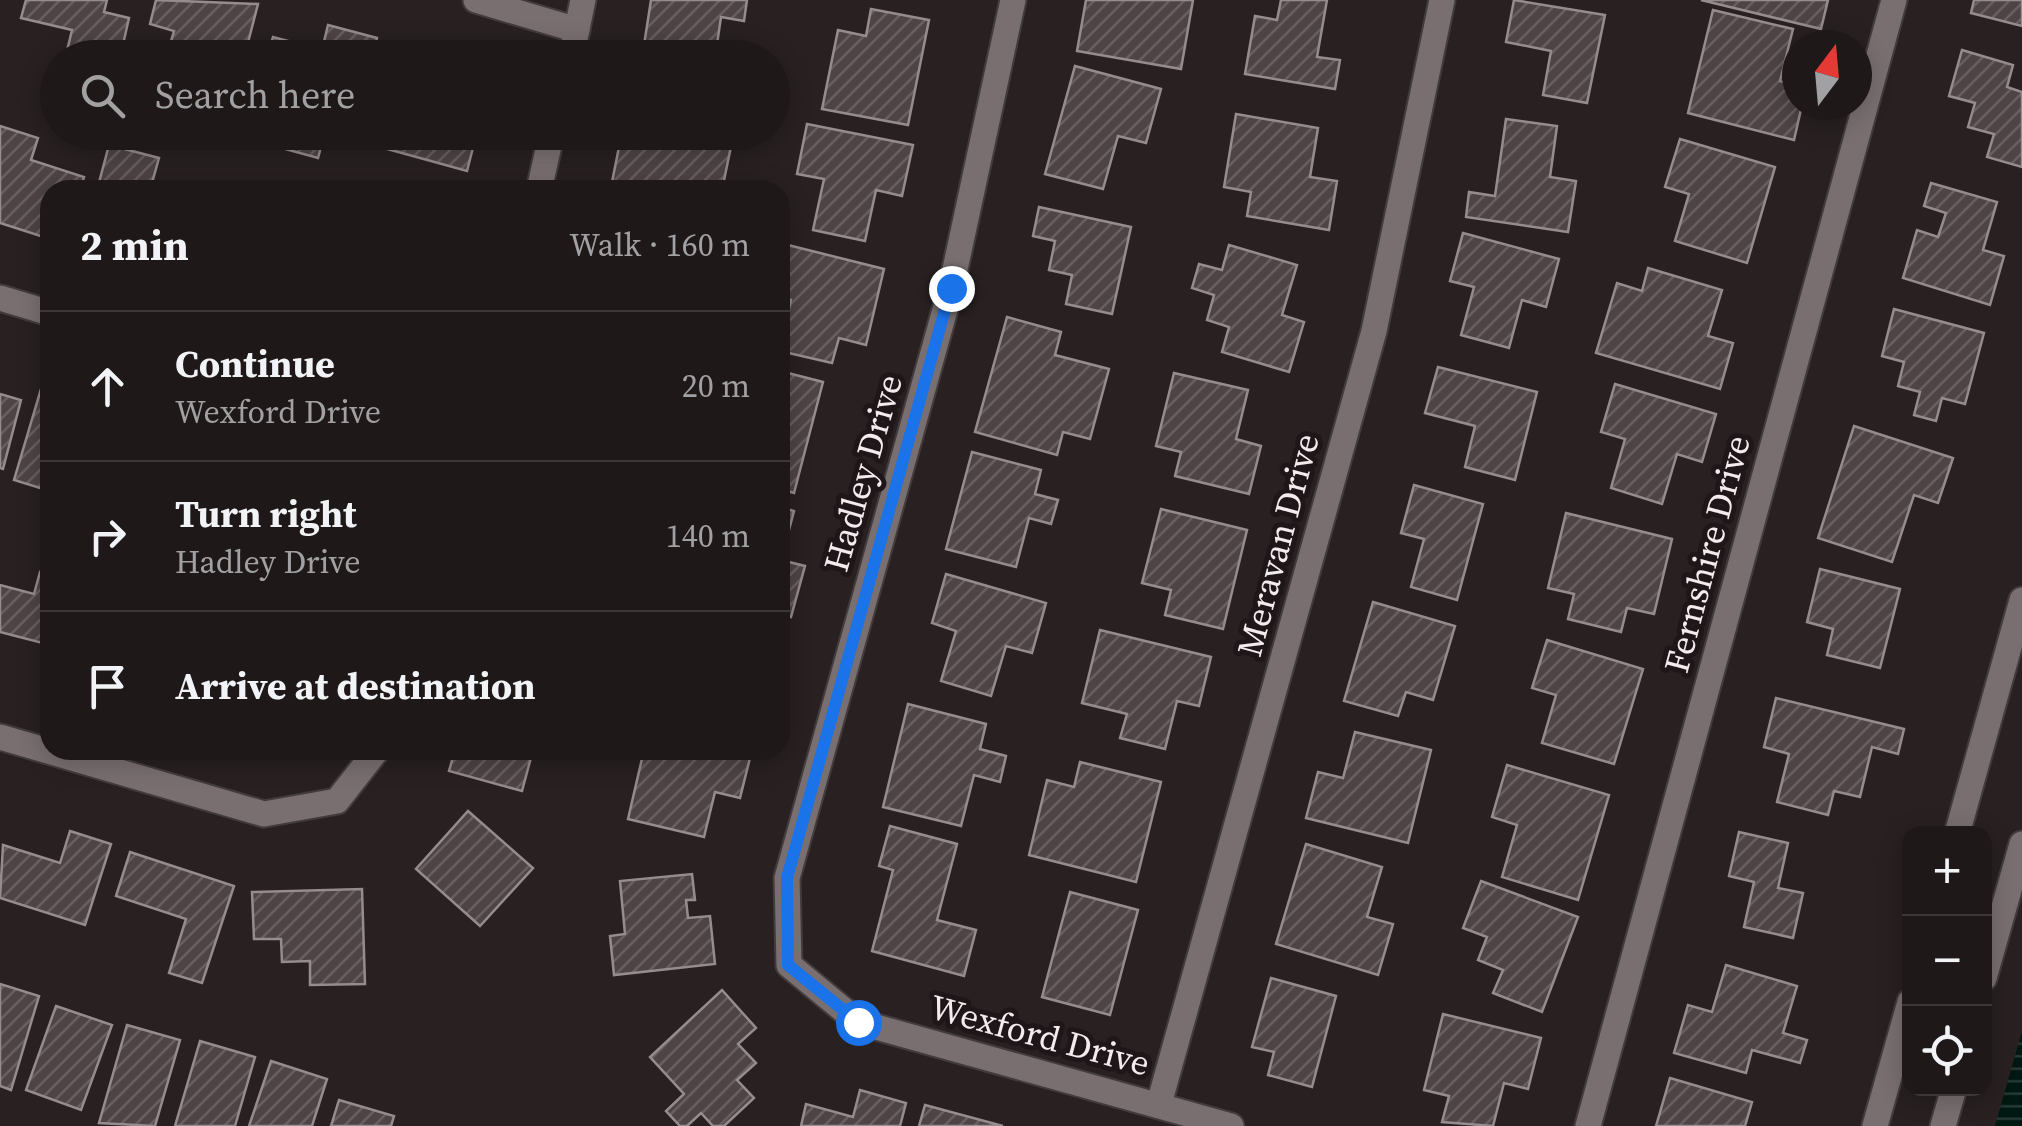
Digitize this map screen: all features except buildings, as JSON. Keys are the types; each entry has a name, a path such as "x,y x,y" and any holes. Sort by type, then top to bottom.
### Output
{"street":[{"path":"476,0 577,30"},
{"path":"574,40 583,0"},
{"name":"Hadley Drive","path":"788,965 787,878 951,288 1014,0"},
{"name":"Meravan Drive","path":"1159,1104 1374,331 1442,0"},
{"name":"Fernshire Drive","path":"1588,1126 1894,0"},
{"path":"540,180 548,150"},
{"path":"0,298 40,310"},
{"path":"1958,826 2022,600"},
{"path":"0,736 40,748"},
{"path":"81,760 264,814 338,801 369,760"},
{"path":"1992,950 2022,844"},
{"name":"Wexford Drive","path":"788,965 858,1022 1231,1126"},
{"path":"1875,1126 1909,1006"},
{"path":"1943,1126 1952,1096"}],"shaded area":[{"path":"2022,1031 2022,1126 1995,1126"}],"route":[{"path":"858,1022 788,965 787,878 951,288"}]}
